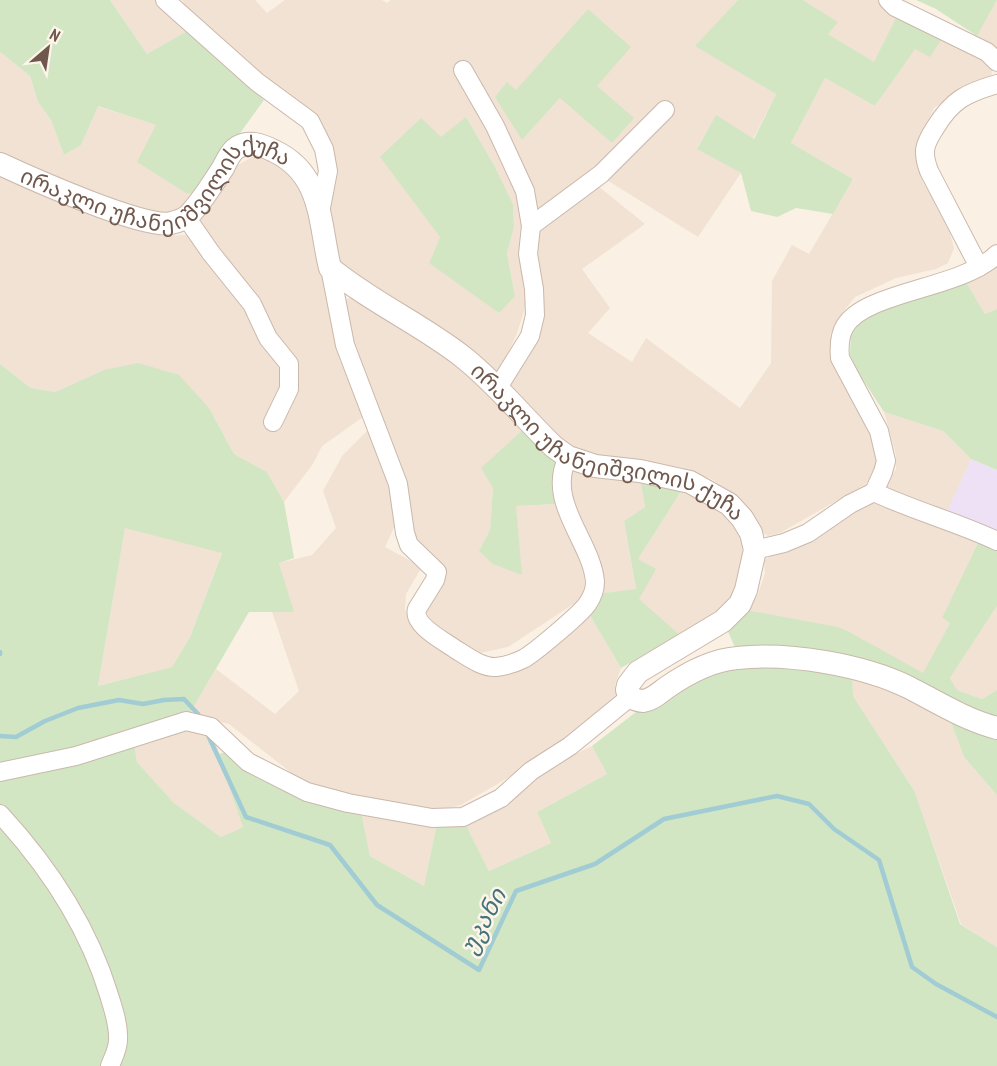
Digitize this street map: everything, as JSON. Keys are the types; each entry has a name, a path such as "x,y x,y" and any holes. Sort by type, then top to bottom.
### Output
{"street":[{"path":"165,0 257,82 310,121 324,149 328,171 320,213"},
{"path":"888,0 915,18 987,52 997,62"},
{"path":"463,70 495,126 525,191 531,226 528,254 534,289 535,315 532,329 502,381 495,387"},
{"path":"979,267 924,157 926,142 945,112 957,100 973,91 997,84"},
{"path":"531,226 602,174 666,110"},
{"name":"ირაკლი უჩანეიშვილის ქუჩა","path":"0,164 38,182 147,223 169,224 186,217 234,149 246,144 262,145 283,155 299,169 310,184 320,213 330,268 346,282 436,337 465,358 554,447 568,457 595,466 667,476 690,482 729,504 742,518 751,533 755,549 746,590 740,604 723,621 638,672 628,685 627,690 630,697"},
{"path":"186,217 211,254 252,304 268,338 289,364 289,389 273,422"},
{"path":"755,549 784,543 808,533 850,504 874,492 883,472 886,461 879,431 840,358 839,347 845,326 862,310 950,280 979,267 997,254"},
{"path":"330,268 345,345 398,484 405,533 409,545 437,572 435,580 417,609 417,618 437,636 486,666 510,664 524,659 579,612 588,603 593,593 595,581 588,558 571,522 561,484 562,468 568,457"},
{"path":"874,492 907,507 968,527 997,541"},
{"path":"0,772 76,756 186,721 204,725 248,762 307,792 348,803 432,818 463,817 501,798 531,771 570,746 630,697 640,701 651,698 692,673 736,658 796,658 830,663 875,675 908,687 945,708 997,728"},
{"path":"0,814 37,856 79,920 99,963 114,1012 118,1039 110,1066"}],"shaded area":[{"path":"110,0 165,0 187,31 147,54"},
{"path":"182,0 255,0 267,13 285,0 382,0 387,3 391,0 738,0 696,46 776,94 753,139 716,116 697,148 741,173 698,237 594,172 519,251 526,305 517,333 497,379 342,271 329,215 336,175 281,92 188,10","holes":["507,83 516,90 597,86 560,98 522,140","466,117 494,165 513,204 514,227 507,253 515,296 429,263 440,237"]},
{"path":"803,0 889,0 993,65 991,76 956,93 934,108 919,139 917,157 923,182 946,219 954,248 948,263 936,269 896,278 855,297 839,317 830,335 836,362 863,411 881,460 876,472 866,484 780,533 768,536 756,529 733,496 713,480 680,467 639,460 590,456 569,447 507,390 535,335 532,250 538,236 543,226 598,186 645,224 582,269 610,308 588,333 632,362 646,338 740,408 771,363 772,281 792,245 809,254 853,179 791,143 825,78 875,106 915,48 943,37 874,63 828,34 837,22"},
{"path":"997,0 997,55 977,36"},
{"path":"0,52 30,76 38,102 51,120 64,155 81,145 97,106 156,125 196,194 178,213 149,219 0,157"},
{"path":"252,157 266,158 299,175 319,244 327,304 340,360 366,415 322,446 313,464 284,502 267,472 234,454 209,408 104,370 55,392 31,388 0,364 0,173 133,229 164,236 185,235 199,223 238,165"},
{"path":"997,261 997,309 985,314 966,282"},
{"path":"355,296 449,357 526,427 493,488 490,530 479,551 516,506 557,504 584,562 585,593 575,603 508,647 480,653 462,650 417,616 430,575 412,537 350,345 342,301"},
{"path":"884,412 943,431 971,459 946,515 997,539 942,618 950,623 923,674 846,630 747,610 758,594 765,573 764,560 875,496 888,483 896,469 896,455"},
{"path":"370,428 386,466 397,521 385,547 422,567 406,594 405,610 414,629 438,650 465,662 508,657 553,630 585,607 621,668 615,685 622,698 619,714 461,805 436,811 331,791 303,782 229,724 189,715 216,669 275,714 299,691 272,612 293,612 279,563 312,555 336,528 323,491 342,456"},
{"path":"971,459 997,470 997,539 945,516"},
{"path":"571,466 639,473 645,507 624,521 636,590 596,594 569,502"},
{"path":"685,485 732,513 741,536 745,573 732,602 681,636 638,599 638,559"},
{"path":"125,527 222,552 190,637 172,667 98,686"},
{"path":"997,606 997,690 982,699 957,690 950,678"},
{"path":"852,671 949,717 964,757 997,795 997,947 961,924 915,792 853,696"},
{"path":"180,727 214,737 243,827 221,837 174,803 137,762 134,742"},
{"path":"592,746 607,774 537,812 551,843 489,871 463,819 563,760"},
{"path":"361,812 437,823 424,886 370,856"}],"green space":[{"path":"0,0 110,0 147,54 187,31 264,100 196,194 186,193 137,162 156,125 98,106 81,145 64,155 51,120 38,102 30,76 0,52"},
{"path":"738,0 803,0 838,22 828,34 874,62 899,12 943,37 930,57 915,49 875,106 825,78 791,143 853,179 833,214 796,208 777,217 751,211 741,173 697,149 716,115 754,139 776,94 695,46"},
{"path":"916,0 997,0 977,36 936,9"},
{"path":"588,9 631,47 597,86 634,118 612,143 560,98 522,140 495,97 507,82 516,90"},
{"path":"466,117 494,165 513,204 514,227 507,253 515,296 499,313 429,263 440,237 380,157 421,118 441,137"},
{"path":"966,282 985,314 997,309 997,470 971,459 943,431 884,412 858,372 850,355 851,333 861,322 886,306"},
{"path":"138,363 179,375 209,408 234,454 267,472 284,502 294,558 279,563 294,612 249,612 189,715 134,742 137,762 174,803 221,837 243,827 218,754 233,751 361,812 370,856 424,886 437,823 463,819 489,871 551,843 537,812 607,774 592,746 649,702 725,667 759,660 852,671 853,696 915,792 960,924 997,947 997,1066 0,1066 0,364 31,388 55,392 104,370","holes":["125,528 222,553 190,637 172,667 98,686"]},
{"path":"526,427 554,455 558,467 557,504 516,506 522,575 493,564 479,551 490,530 493,488 481,468"},
{"path":"639,473 685,485 638,559 656,569 639,599 681,636 621,668 585,607 596,594 636,589 624,521 645,507"},
{"path":"982,535 997,545 997,606 950,678 957,690 982,699 997,690 997,723 847,658 802,647 764,646 737,652 726,627 747,610 837,627 923,673 950,623 942,618"},
{"path":"949,717 997,735 997,795 964,757"}],"waterway":[{"name":"უკანი","path":"0,736 16,737 45,721 78,708 119,700 143,704 184,699 201,720"},
{"name":"უკანი","path":"207,733 246,817 330,845 377,905 479,970 516,891 595,864 664,819 777,796 809,804 834,829 879,860 912,967 936,984 997,1017"}]}
